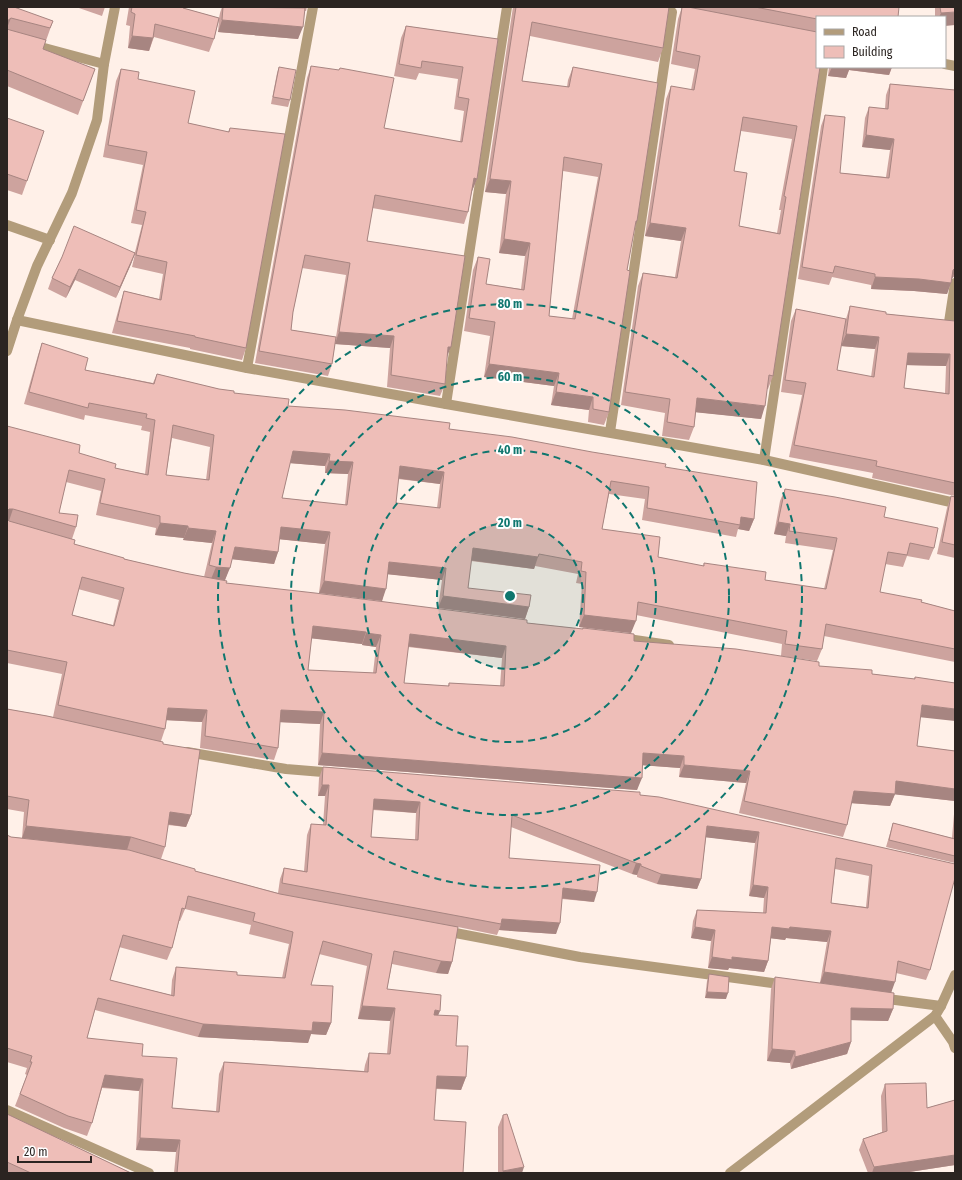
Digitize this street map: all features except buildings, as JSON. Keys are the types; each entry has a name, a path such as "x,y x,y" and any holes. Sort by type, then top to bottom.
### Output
{"street":[{"path":"7,351 17,320 38,266 72,193 97,120 104,64 115,7"},
{"path":"247,368 313,7"},
{"path":"446,404 507,7"},
{"path":"610,432 672,12"},
{"path":"7,38 104,64"},
{"path":"764,460 824,68"},
{"path":"7,225 50,240"},
{"path":"949,322 955,283"},
{"path":"17,320 247,368 764,460 955,503"},
{"path":"608,636 678,646"},
{"path":"178,750 286,769 346,774"},
{"path":"432,929 580,957 800,987"},
{"path":"730,1173 935,1016 955,975"},
{"path":"871,996 941,1006"},
{"path":"935,1016 953,1042 955,1048"},
{"path":"7,1110 148,1173"}]}
